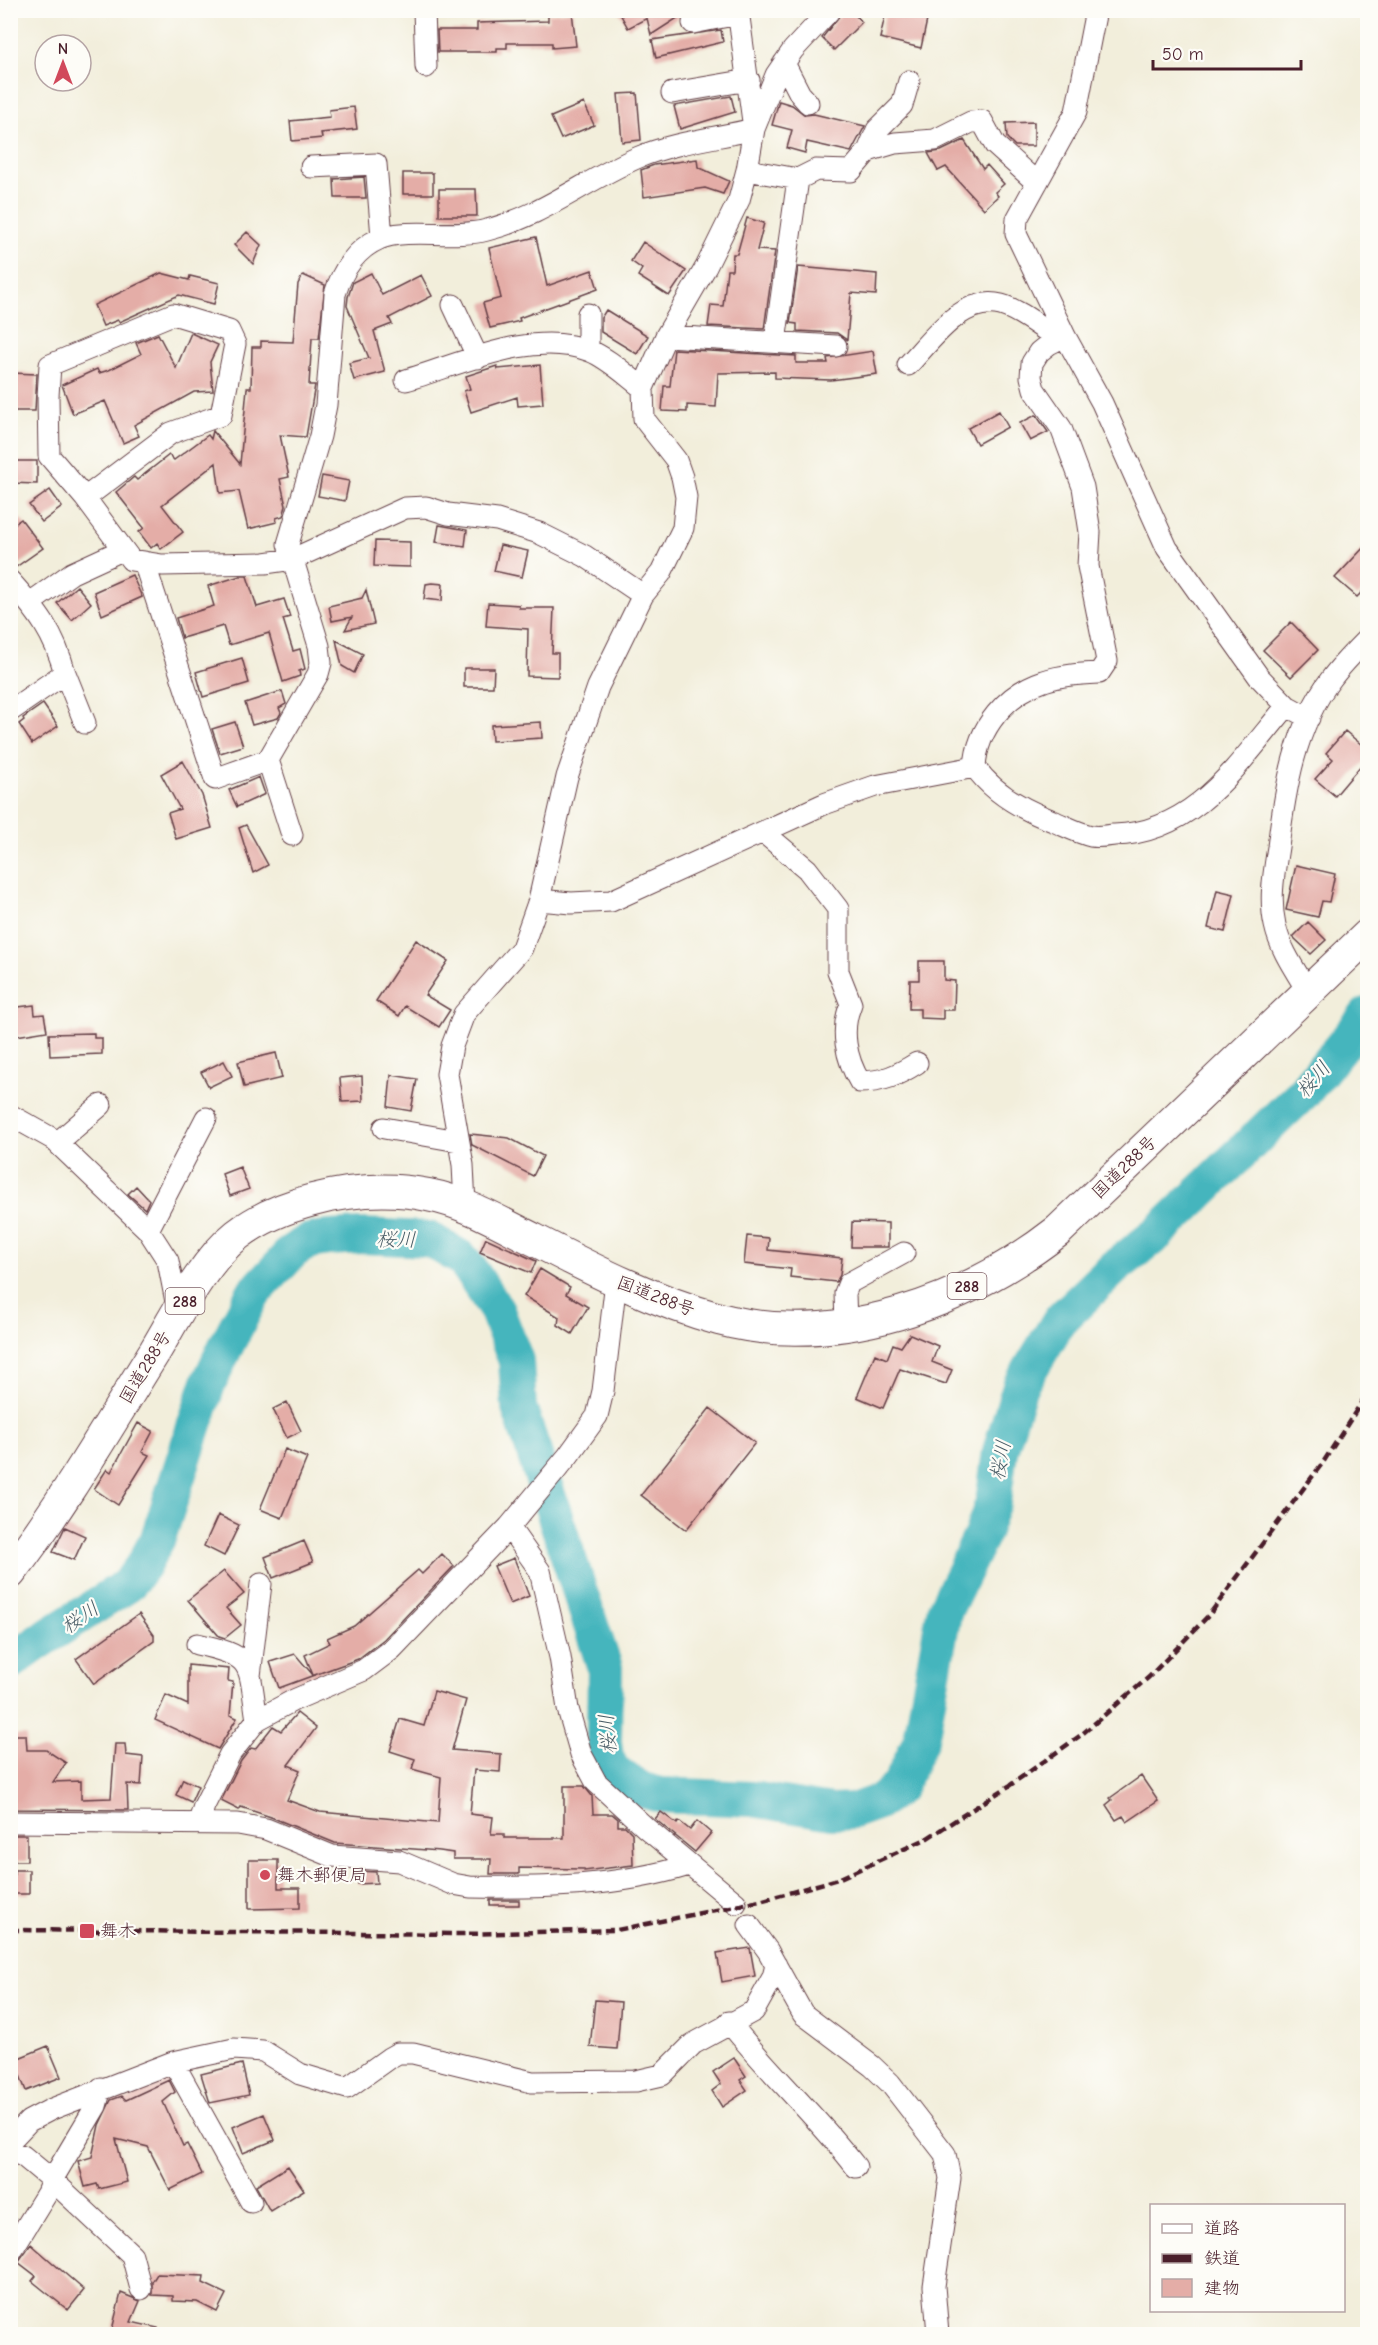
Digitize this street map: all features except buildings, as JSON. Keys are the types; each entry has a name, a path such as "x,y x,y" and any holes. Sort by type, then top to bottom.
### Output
{"highway":[{"name":"国道288号","path":"10,1573 84,1467 178,1312 220,1250 237,1235 273,1213 333,1195 387,1190 429,1195 465,1205 658,1300 721,1320 759,1327 796,1329 846,1325 896,1315 1005,1269 1037,1248 1058,1231 1307,990 1368,935"}],"street":[{"path":"424,10 426,68"},
{"path":"144,562 215,779 268,760 318,674 321,663 313,622 288,544 320,436 326,405 335,294 340,278 350,263 364,248 382,237 396,233 455,236 485,231 537,212 640,156 754,129 767,105 776,75 805,36 830,10"},
{"path":"1096,10 1076,112 1017,219 1016,234 1061,337 1102,403 1167,548 1244,658 1287,706 1309,718"},
{"path":"465,1205 466,1188 447,1074 452,1046 465,1014 522,948 539,900 567,777 598,687 643,595 661,573 677,543 686,511 686,496 676,460 644,419 643,388 666,336 706,267 739,200 754,129 738,12 693,23"},
{"path":"784,63 800,94 808,103"},
{"path":"672,93 749,80"},
{"path":"747,170 798,179 816,170 851,171 868,152 877,130 902,105 909,81"},
{"path":"868,152 895,143 935,140 971,122 982,121 995,145 1037,183"},
{"path":"311,167 376,164 382,237"},
{"path":"775,342 798,179"},
{"path":"453,305 478,358"},
{"path":"908,365 962,311 976,306 1004,305 1061,337"},
{"path":"85,498 171,433 221,415 235,344 229,332 173,314 51,365 48,396 49,456 85,498 131,560 162,565 265,563 293,559 405,508 426,507 448,514 497,520 539,533 585,556 643,595"},
{"path":"588,314 588,350"},
{"path":"666,336 836,346"},
{"path":"1061,337 1039,352 1032,363 1031,377 1034,389 1068,444 1083,487 1090,532 1088,566 1107,661 1099,672 1060,676 1041,682 1012,698 984,733 976,753 975,767 1003,796 1042,817 1092,836 1129,835 1160,828 1206,799 1239,765 1287,706"},
{"path":"406,380 518,347 547,343 568,344 588,350 643,388"},
{"path":"30,603 72,573 122,550"},
{"path":"10,581 30,603 57,643 65,673 85,723"},
{"path":"1307,990 1280,943 1272,902 1282,816 1297,746 1309,718 1330,680 1368,638"},
{"path":"10,711 65,673"},
{"path":"268,760 292,835"},
{"path":"539,900 571,903 611,901 824,804 875,786 975,767"},
{"path":"763,832 807,869 838,909 838,971 851,1004 845,1019 846,1053 860,1082 877,1082 893,1077 917,1063"},
{"path":"57,1143 101,1105"},
{"path":"10,1115 57,1143 148,1230 159,1243 168,1261 178,1312"},
{"path":"148,1230 206,1118"},
{"path":"384,1128 458,1141"},
{"path":"846,1325 845,1293 849,1282 904,1253"},
{"path":"198,1822 230,1754 257,1720 294,1700 364,1670 392,1649 510,1525 568,1456 597,1416 603,1391 616,1281"},
{"path":"510,1525 540,1571 568,1709 581,1754 596,1782 689,1865 736,1903"},
{"path":"250,1677 261,1584"},
{"path":"197,1644 236,1654 244,1661 250,1677 257,1720"},
{"path":"10,1822 198,1822 266,1829 332,1856 399,1861 453,1884 470,1887 615,1883 656,1875 689,1865"},
{"path":"749,1925 776,1965 803,2014 878,2072 916,2114 945,2154 950,2178 934,2286 938,2334"},
{"path":"10,2141 29,2121 101,2088 173,2062 234,2049 263,2051 300,2074 347,2088 398,2053 413,2053 532,2082 636,2081 662,2075 693,2044 729,2022 747,2015 760,2004 776,1965"},
{"path":"729,2022 756,2057 828,2130 856,2168"},
{"path":"173,2062 251,2202"},
{"path":"10,2253 96,2106 101,2088"},
{"path":"10,2151 23,2156 52,2180 132,2255 141,2289"}],"waterway":[{"name":"桜川","path":"10,1663 128,1585 144,1564 158,1538 207,1387 224,1350 253,1294 293,1251 309,1241 329,1238 361,1236 429,1239 461,1258 470,1269 497,1311 516,1361 519,1407 605,1668 604,1742 606,1757 613,1771 642,1790 661,1795 752,1799 832,1812 853,1811 881,1801 899,1787 921,1739 944,1612 981,1536 993,1502 1000,1451 1020,1386 1059,1321 1115,1267 1157,1234 1305,1091 1368,1014"}],"railway":[{"path":"10,1930 464,1934 617,1930 760,1901 838,1879 926,1839 1009,1786 1081,1735 1149,1677 1209,1615 1324,1461 1368,1392"}],"place":[{"name":"舞木郵便局","path":"265,1875"},
{"name":"舞木","path":"87,1931"}]}
